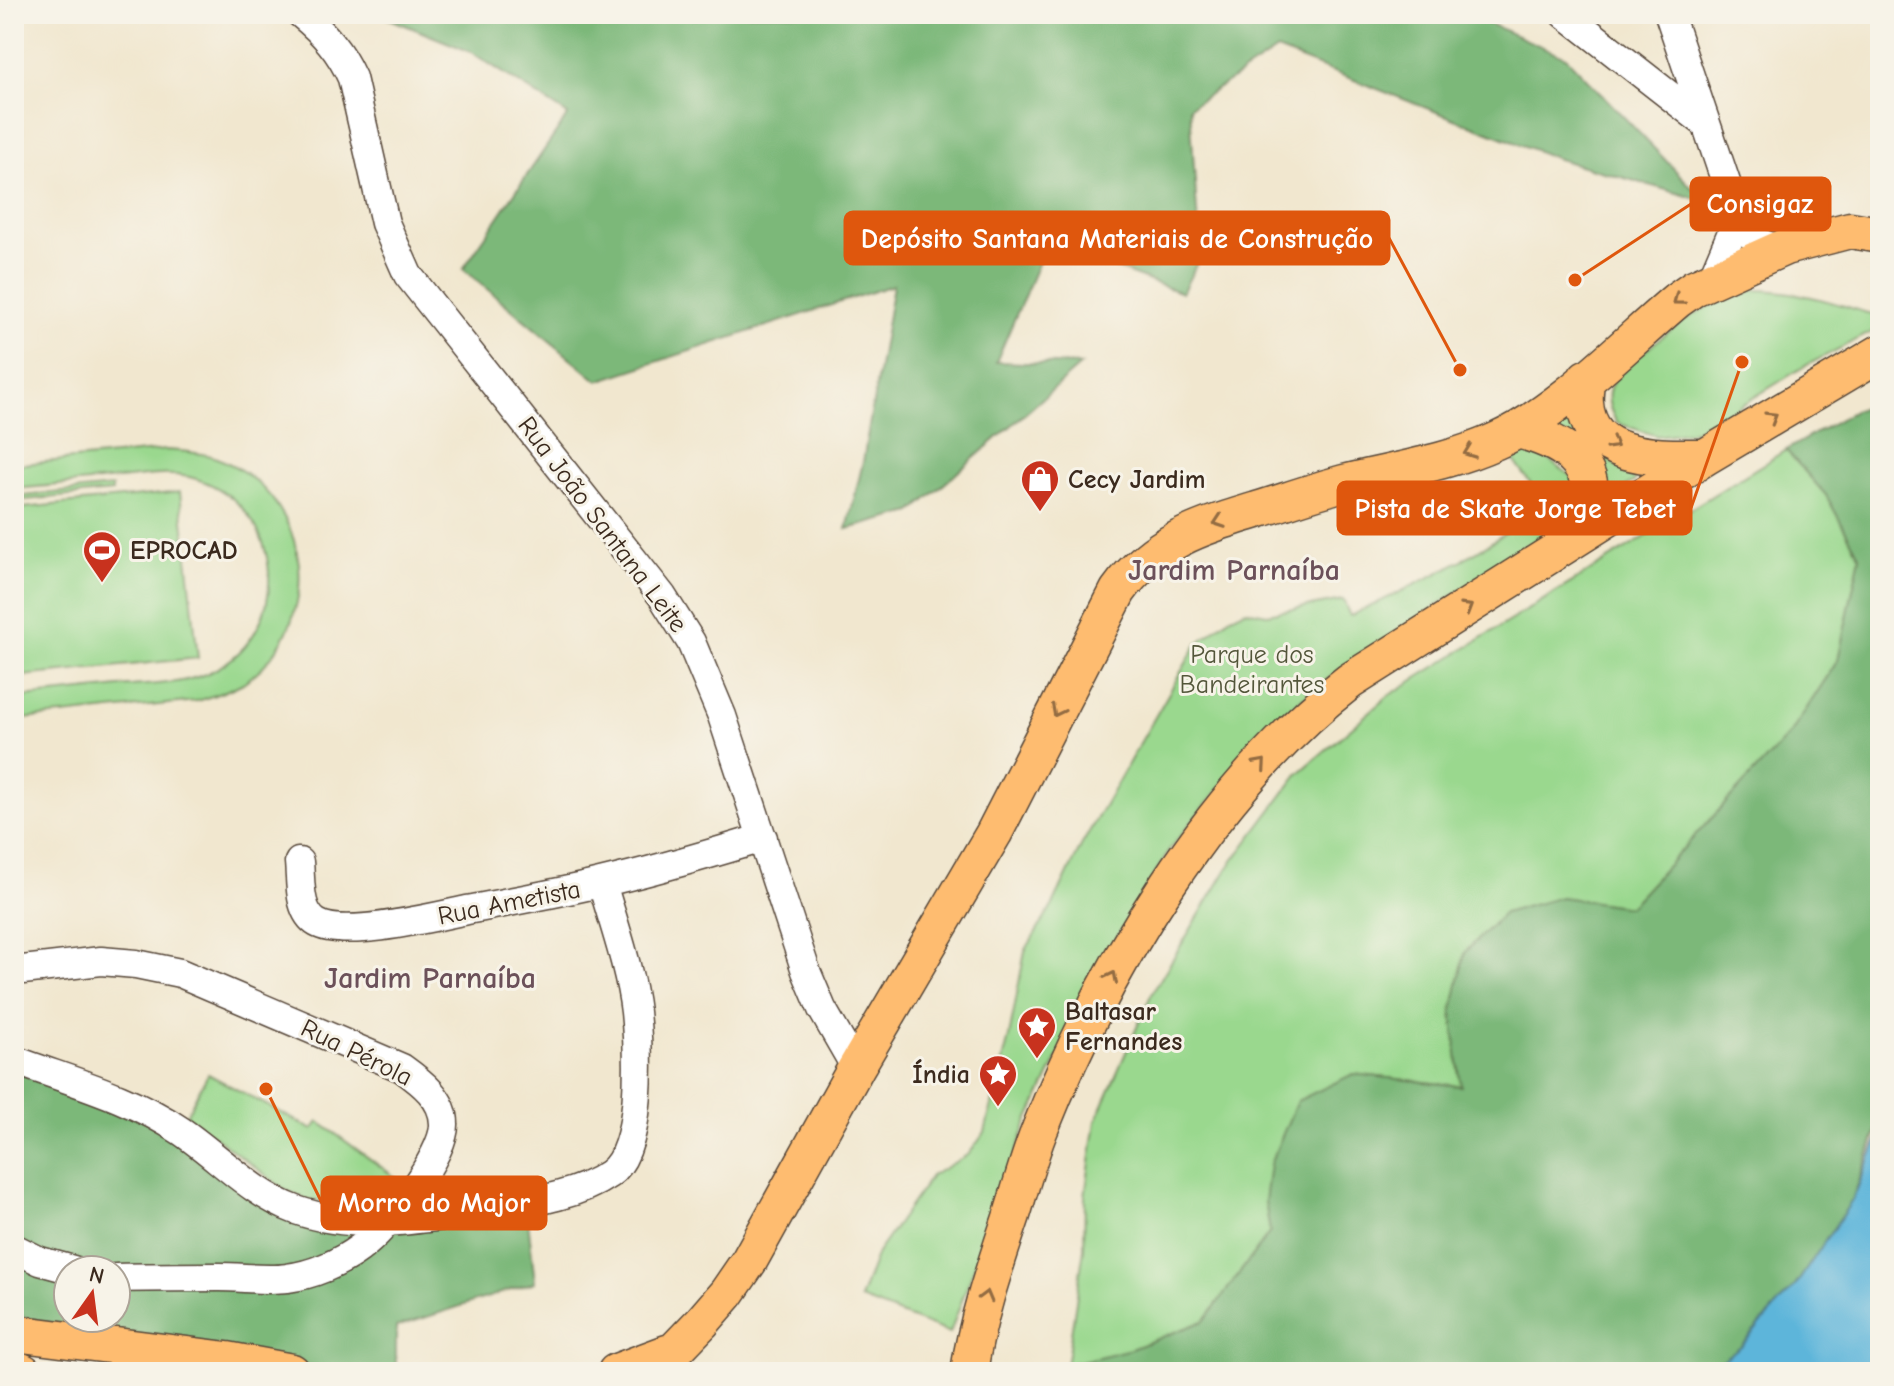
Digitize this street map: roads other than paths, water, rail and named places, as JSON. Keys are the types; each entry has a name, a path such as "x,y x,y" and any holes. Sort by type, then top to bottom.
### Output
{"main road":[{"path":"648,1372 676,1349 727,1293 749,1261 856,1068 994,833 1118,591 1132,571 1151,554 1180,537 1215,523 1343,484 1427,466 1481,448 1518,430 1586,378 1677,300 1712,279 1785,247 1850,230 1880,235"},
{"path":"969,1372 988,1288 1040,1129 1085,1031 1128,945 1226,804 1273,750 1350,681 1705,457 1880,353"},
{"path":"1586,378 1585,405 1589,421 1612,446 1648,455 1705,457"},
{"path":"1518,430 1556,442 1579,462 1589,490 1589,507 1577,537"},
{"path":"14,1333 137,1372"},
{"path":"14,1333 227,1360 292,1372"},
{"path":"616,1372 676,1349"},
{"path":"14,1368 23,1372"}],"street":[{"name":"Rua João Santana Leite","path":"301,14 323,33 342,56 352,78 385,223 408,275 662,596 691,642 716,701 806,971 822,1009 856,1068"},
{"path":"1565,14 1706,124"},
{"path":"1669,14 1738,218 1759,243 1768,248 1785,247"},
{"path":"1712,279 1738,218"},
{"name":"Rua Ametista","path":"299,862 308,914 315,922 328,927 347,929 429,918 602,883 763,838"},
{"path":"14,1060 155,1115 277,1202 317,1216 388,1222 441,1217 563,1194 611,1173 623,1162 631,1145 635,1121 635,1013 602,883"},
{"name":"Rua Pérola","path":"14,971 101,961 180,973 402,1068 425,1085 439,1103 445,1122 435,1158 388,1222 362,1247 342,1259 321,1269 288,1278 132,1278"},
{"path":"14,1248 52,1264"}],"water":[{"path":"1880,1133 1880,1372 1706,1372 1741,1346 1796,1285 1853,1199"}],"place":[{"name":"Consigaz","path":"1575,280"},
{"name":"Pista de Skate Jorge Tebet","path":"1742,362"},
{"name":"Depósito Santana Materiais de Construção","path":"1460,370"},
{"name":"Cecy Jardim","path":"1040,513"},
{"name":"EPROCAD","path":"102,584"},
{"name":"Baltasar Fernandes","path":"1037,1060"},
{"name":"Morro do Major","path":"266,1089"},
{"name":"Índia","path":"998,1108"}],"district":[{"name":"Jardim Parnaíba","path":"1234,570"},
{"name":"Jardim Parnaíba","path":"430,978"}],"park label":[{"name":"Parque dos Bandeirantes","path":"1252,669"}]}
